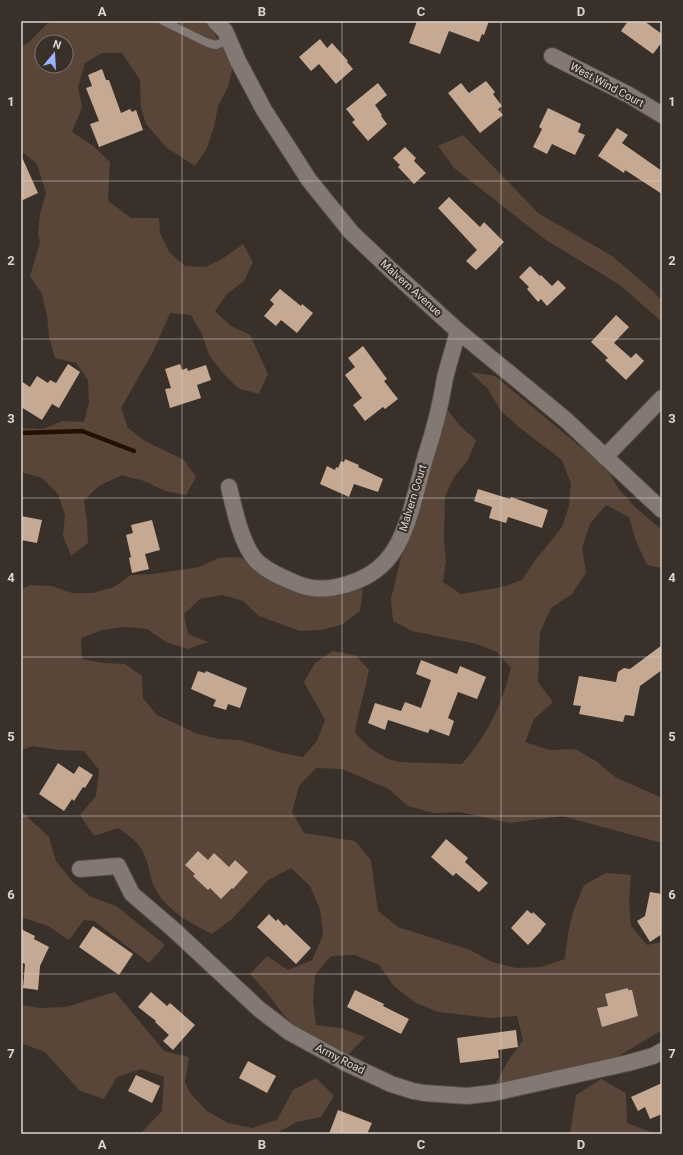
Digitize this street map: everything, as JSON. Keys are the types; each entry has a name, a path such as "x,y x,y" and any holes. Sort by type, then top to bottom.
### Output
{"street":[{"name":"Malvern Avenue","path":"215,21 225,30 238,61 264,110 309,180 351,232 458,331 566,420 662,510"},
{"name":"West Wind Court","path":"552,56 629,95 662,115"},
{"name":"Malvern Court","path":"229,487 238,525 247,548 259,564 281,577 303,586 327,588 344,586 375,572 387,561 399,542 410,514 458,331"},
{"path":"605,457 662,398"},
{"name":"Army Road","path":"80,868 118,866 132,894 173,929 259,1009 289,1032 372,1075 391,1084 413,1091 467,1096 493,1093 628,1063 653,1056 662,1051"}],"lane":[{"path":"163,21 208,43 216,45 229,40"}],"shaded area":[{"path":"50,21 207,21 233,66 228,87 218,106 214,127 207,148 195,166 167,148 146,124 141,108 140,80 122,53 102,53 85,63 78,87 82,107 72,132 92,145 110,162 108,201 131,218 159,218 160,233 169,252 185,266 206,267 225,257 243,244 253,262 244,281 227,294 215,311 231,326 250,335 268,374 259,394 238,388 222,372 209,355 202,334 191,315 170,313 153,352 121,408 128,428 145,441 184,460 196,477 186,495 165,491 144,481 122,475 99,486 84,500 88,543 71,556 63,536 65,515 58,494 42,478 21,472 21,428 43,429 63,421 84,422 89,402 88,380 76,363 55,358 49,337 47,315 42,294 30,276 40,242 38,234 40,214 46,193 37,164 21,151 21,47 34,37 34,74 74,74 74,34 37,34"},
{"path":"463,135 538,213 612,256 653,291 662,301 662,322 620,285 546,240 454,168 438,146"},
{"path":"470,372 495,376 606,468 619,489 636,508 662,530 662,568 647,565 636,541 629,517 606,505 590,524 582,548 586,573 572,594 551,608 540,632 538,682 553,702 534,719 525,742 549,750 575,749 596,761 615,777 660,797 662,799 662,843 562,816 510,823 460,812 433,813 408,806 389,789 342,769 316,768 299,786 292,812 304,833 355,841 371,860 378,911 398,927 470,950 492,962 516,968 541,967 565,959 568,933 574,909 584,885 606,873 631,875 629,900 631,926 647,945 662,942 662,1030 619,1056 596,1064 522,1081 496,1083 508,1061 523,1040 517,1016 491,1018 438,1012 414,1002 394,986 379,965 355,955 331,956 315,975 313,1000 316,1025 341,1028 365,1037 348,1055 301,1033 250,974 267,956 288,970 312,960 323,935 320,909 310,886 291,868 268,880 232,919 212,934 186,920 164,902 153,883 142,850 132,839 118,828 94,836 80,815 96,796 99,770 84,751 58,750 33,746 21,750 21,590 30,585 52,586 72,593 93,593 114,587 131,575 153,574 199,567 218,558 239,557 258,567 343,593 363,589 360,611 343,624 322,630 300,631 259,616 243,601 222,595 200,599 184,614 188,634 208,642 188,649 166,642 147,629 125,627 102,630 81,638 82,659 103,663 125,664 142,676 143,698 157,715 198,734 219,739 240,740 282,753 303,757 317,741 325,720 304,682 315,663 333,651 355,655 369,670 355,733 370,748 388,759 399,762 462,764 479,742 498,708 511,668 497,652 476,644 412,631 393,621 391,599 401,557 447,409 460,426 476,440 468,460 454,477 445,497 444,540 446,561 443,582 461,594 502,587 522,580 534,562 562,527 569,506 571,484 562,460 520,428 501,411 488,389"},
{"path":"21,811 49,837 56,861 72,881 91,897 116,906 165,945 149,963 94,921 84,920 69,940 48,926 24,918 21,919"},
{"path":"115,992 164,1051 189,1057 185,1082 190,1093 207,1111 228,1123 252,1128 277,1120 293,1090 316,1078 334,1096 321,1117 297,1122 275,1134 140,1134 162,1111 164,1077 141,1069 117,1077 104,1099 80,1091 45,1052 21,1043 21,1005 40,1008 66,1007"},
{"path":"601,1079 626,1093 627,1123 656,1134 570,1134 576,1095"}],"building":[{"path":"417,21 489,21 484,35 482,34 479,42 449,31 440,54 409,43"},
{"path":"628,21 644,21 662,34 662,42 653,54 621,31"},
{"path":"320,39 327,48 332,43 353,69 336,84 319,64 311,71 299,57"},
{"path":"102,69 106,80 109,80 121,113 130,109 132,112 136,110 143,130 99,147 90,124 99,121 86,88 92,86 88,75"},
{"path":"486,81 495,92 493,94 502,106 498,109 503,115 480,133 448,93 461,83 469,93"},
{"path":"378,83 387,95 375,105 387,124 368,141 352,122 355,120 346,109"},
{"path":"548,108 581,124 578,132 585,135 575,155 552,144 547,154 533,147 542,129 539,127"},
{"path":"617,128 628,135 622,143 662,171 662,194 625,170 624,173 598,156"},
{"path":"405,147 416,158 414,161 426,173 414,184 398,167 400,165 393,158"},
{"path":"21,155 38,193 23,200 21,193"},
{"path":"449,197 480,227 484,222 504,242 476,270 466,261 477,250 438,208"},
{"path":"530,266 552,286 558,280 566,288 547,306 541,299 538,302 527,289 529,287 519,277"},
{"path":"280,289 301,306 302,304 313,313 297,333 281,320 276,326 264,316 274,304 270,300"},
{"path":"616,315 629,327 614,343 631,358 636,353 644,361 626,380 605,360 608,358 591,342"},
{"path":"363,346 387,379 384,381 398,399 385,409 383,407 365,421 353,405 362,398 345,375 355,367 348,358"},
{"path":"68,364 80,372 59,408 52,404 42,420 21,407 21,381 30,387 37,376 48,383 50,380 56,383"},
{"path":"180,364 182,370 187,368 188,371 206,365 211,380 197,385 201,398 170,408 165,389 171,388 165,369"},
{"path":"345,459 359,465 358,467 383,479 378,492 354,484 349,497 320,484 327,466 335,470 336,467 338,468 341,461 344,462"},
{"path":"478,489 510,499 511,497 548,510 542,528 508,517 506,523 489,518 492,507 474,501"},
{"path":"21,516 42,520 37,543 21,540"},
{"path":"152,520 160,550 145,554 149,569 132,573 129,558 131,557 126,535 133,533 131,525"},
{"path":"662,645 662,670 640,686 634,716 625,715 623,722 579,714 581,706 573,705 579,676 616,682 618,672 624,668 630,669"},
{"path":"421,660 457,674 460,666 486,677 477,699 458,692 448,718 454,721 449,736 430,729 428,733 388,720 385,730 368,723 375,703 401,711 405,702 421,708 431,680 416,674"},
{"path":"198,671 205,673 206,671 247,688 240,708 228,704 226,710 213,706 216,700 191,689"},
{"path":"58,763 74,774 79,766 93,775 85,788 83,787 74,801 72,799 64,811 39,794"},
{"path":"446,839 468,858 465,862 488,883 479,892 456,873 453,876 431,857"},
{"path":"198,851 208,860 214,853 229,867 235,860 248,872 233,889 232,888 221,899 210,888 208,890 193,876 195,874 185,865"},
{"path":"650,892 662,894 662,934 650,942 637,921 645,916"},
{"path":"527,910 532,914 533,912 546,924 528,945 511,928"},
{"path":"269,914 276,921 278,919 284,926 286,924 311,948 296,964 257,927"},
{"path":"93,926 133,954 119,975 79,947"},
{"path":"21,929 35,936 34,939 49,947 40,966 38,990 23,988 25,964 21,962"},
{"path":"628,988 628,990 632,990 638,1016 602,1027 597,1008 608,1006 605,994"},
{"path":"355,990 384,1004 383,1006 409,1019 401,1034 347,1007"},
{"path":"151,992 167,1006 170,1003 195,1025 173,1050 163,1041 169,1035 155,1022 156,1021 138,1007"},
{"path":"516,1030 518,1047 498,1050 499,1058 460,1063 457,1038"},
{"path":"248,1061 276,1076 267,1093 239,1078"},
{"path":"136,1075 160,1086 152,1103 128,1091"},
{"path":"662,1083 662,1114 650,1119 645,1107 638,1111 631,1097"},
{"path":"338,1110 372,1123 367,1134 329,1134"}],"waterway":[{"path":"21,433 82,431 134,451"}]}
